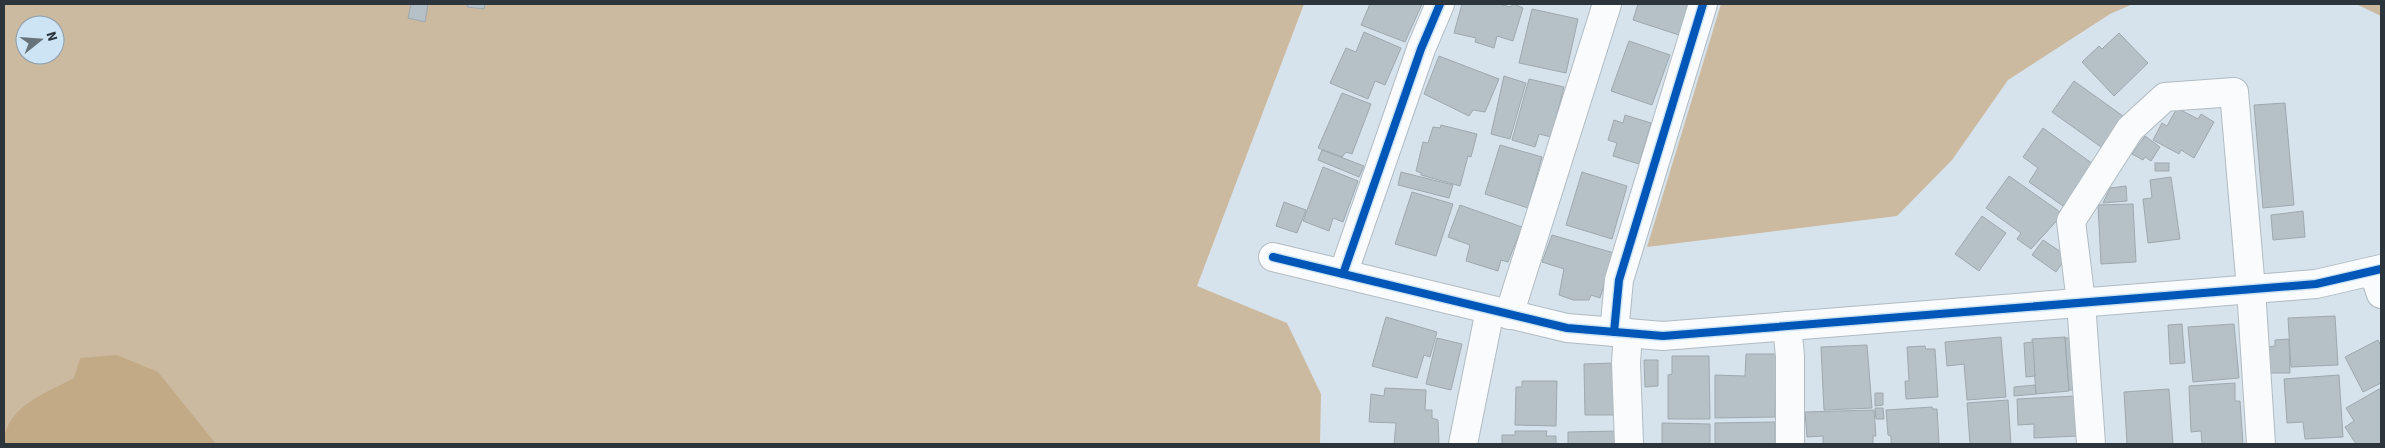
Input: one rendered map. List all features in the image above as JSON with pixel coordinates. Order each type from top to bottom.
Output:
[{"type":"street","points":[[1343,274],[1421,49],[1440,4]]},
{"type":"street","points":[[1463,444],[1500,312],[1607,4]]},
{"type":"street","points":[[1629,444],[1626,363],[1621,333],[1619,280],[1703,4]]},
{"type":"street","points":[[2091,444],[2081,302],[2071,220],[2130,129],[2165,97],[2234,92],[2252,289],[2261,444]]},
{"type":"street","points":[[1273,257],[1567,328],[1662,336],[2378,278]]},
{"type":"street","points":[[1787,326],[1790,356],[1790,444]]},
{"type":"shaded area","points":[[4,4],[1304,4],[1197,286],[1287,323],[1321,394],[1320,444],[4,444]]},
{"type":"shaded area","points":[[1721,4],[2133,4],[2110,14],[2008,80],[1952,160],[1897,216],[1647,247]]},
{"type":"shaded area","points":[[2356,4],[2381,4],[2381,16]]},
{"type":"shaded area","points":[[117,355],[158,372],[216,444],[4,444],[6,431],[11,420],[28,403],[74,378],[80,358]]},
{"type":"building","points":[[411,4],[428,4],[425,22],[408,18]]},
{"type":"building","points":[[468,4],[485,4],[484,9],[467,7]]},
{"type":"building","points":[[1370,4],[1422,4],[1405,42],[1361,25]]},
{"type":"building","points":[[1462,4],[1499,4],[1510,7],[1514,4],[1523,8],[1513,41],[1497,36],[1494,48],[1475,42],[1476,38],[1454,33]]},
{"type":"building","points":[[1638,4],[1688,4],[1679,35],[1633,20]]},
{"type":"building","points":[[1532,9],[1578,19],[1566,73],[1519,63]]},
{"type":"building","points":[[1364,32],[1401,48],[1385,85],[1375,81],[1368,99],[1330,83],[1346,48],[1356,52]]},
{"type":"building","points":[[2119,33],[2148,63],[2114,96],[2082,62],[2099,46],[2102,49]]},
{"type":"building","points":[[1629,41],[1670,55],[1652,105],[1611,91]]},
{"type":"building","points":[[1439,56],[1499,79],[1485,112],[1473,110],[1469,116],[1424,94]]},
{"type":"building","points":[[1504,76],[1526,83],[1510,139],[1491,134]]},
{"type":"building","points":[[1529,79],[1564,87],[1551,137],[1539,134],[1535,147],[1512,140]]},
{"type":"building","points":[[2074,81],[2123,116],[2101,147],[2052,112]]},
{"type":"building","points":[[1342,93],[1371,104],[1352,154],[1346,152],[1342,157],[1318,148]]},
{"type":"building","points":[[2285,103],[2294,205],[2263,208],[2254,105]]},
{"type":"building","points":[[2177,108],[2198,119],[2201,114],[2214,122],[2194,158],[2181,150],[2179,154],[2153,140],[2162,123],[2167,126]]},
{"type":"building","points":[[1625,115],[1651,123],[1639,164],[1613,156],[1617,143],[1608,140],[1614,120],[1623,123]]},
{"type":"building","points":[[1441,125],[1477,134],[1471,157],[1468,156],[1460,186],[1421,175],[1421,173],[1416,171],[1423,142],[1428,143],[1433,127],[1440,128]]},
{"type":"building","points":[[2043,128],[2093,164],[2063,206],[2029,182],[2038,168],[2023,157]]},
{"type":"building","points":[[2145,136],[2160,147],[2151,161],[2145,157],[2143,160],[2132,154]]},
{"type":"building","points":[[1500,145],[1542,157],[1528,208],[1485,194]]},
{"type":"building","points":[[1322,150],[1364,166],[1359,177],[1318,160]]},
{"type":"building","points":[[2155,163],[2169,163],[2169,171],[2155,171]]},
{"type":"building","points":[[1323,167],[1358,181],[1343,222],[1333,218],[1329,231],[1303,221]]},
{"type":"building","points":[[1401,172],[1453,185],[1449,198],[1398,185]]},
{"type":"building","points":[[1582,172],[1627,186],[1612,239],[1566,225]]},
{"type":"building","points":[[2009,176],[2063,214],[2031,249],[2017,239],[2021,233],[1986,208]]},
{"type":"building","points":[[2171,177],[2180,239],[2148,243],[2143,199],[2152,198],[2150,180]]},
{"type":"building","points":[[2126,186],[2127,201],[2103,203],[2110,188]]},
{"type":"building","points":[[1412,192],[1453,204],[1436,256],[1395,244]]},
{"type":"building","points":[[1284,202],[1306,210],[1297,233],[1276,226]]},
{"type":"building","points":[[2133,204],[2136,262],[2101,264],[2098,205]]},
{"type":"building","points":[[1460,205],[1522,227],[1508,262],[1501,260],[1498,271],[1466,261],[1470,245],[1448,237]]},
{"type":"building","points":[[2303,211],[2305,237],[2273,240],[2271,215]]},
{"type":"building","points":[[1982,216],[2006,233],[1979,271],[1955,254]]},
{"type":"building","points":[[1552,235],[1614,253],[1600,298],[1591,295],[1589,300],[1573,300],[1559,295],[1564,269],[1542,262]]},
{"type":"building","points":[[2043,240],[2067,256],[2056,272],[2032,255]]},
{"type":"building","points":[[2335,316],[2338,365],[2291,367],[2288,318]]},
{"type":"building","points":[[1386,317],[1437,332],[1430,357],[1424,355],[1417,378],[1372,366]]},
{"type":"building","points":[[2182,324],[2185,363],[2170,364],[2168,325]]},
{"type":"building","points":[[2234,324],[2239,378],[2193,382],[2188,327]]},
{"type":"building","points":[[2001,337],[2006,397],[1967,400],[1964,364],[1947,366],[1945,342]]},
{"type":"building","points":[[2065,337],[2069,391],[2036,394],[2032,339]]},
{"type":"building","points":[[1437,338],[1462,344],[1451,390],[1426,384]]},
{"type":"building","points":[[2065,338],[2073,338],[2076,390],[2069,390]]},
{"type":"building","points":[[2289,339],[2290,373],[2269,373],[2268,347],[2275,346],[2275,340]]},
{"type":"building","points":[[2378,340],[2381,346],[2381,383],[2363,392],[2345,357]]},
{"type":"building","points":[[2033,342],[2035,376],[2026,377],[2024,343]]},
{"type":"building","points":[[1867,345],[1872,408],[1824,410],[1821,347]]},
{"type":"building","points":[[1925,346],[1926,349],[1935,349],[1938,397],[1906,399],[1905,381],[1909,381],[1907,347]]},
{"type":"building","points":[[1746,354],[1776,354],[1775,417],[1715,418],[1715,375],[1745,376]]},
{"type":"building","points":[[1672,356],[1709,356],[1710,419],[1668,419],[1668,375],[1672,374]]},
{"type":"building","points":[[1644,360],[1658,360],[1658,386],[1645,387]]},
{"type":"building","points":[[1616,363],[1617,415],[1585,415],[1584,364]]},
{"type":"building","points":[[2339,375],[2343,437],[2305,439],[2303,422],[2287,423],[2284,379]]},
{"type":"building","points":[[1522,381],[1557,381],[1556,426],[1515,425],[1516,387],[1522,387]]},
{"type":"building","points":[[2235,383],[2235,401],[2240,401],[2243,444],[2202,444],[2201,431],[2191,432],[2189,386]]},
{"type":"building","points":[[2035,385],[2036,394],[2014,396],[2014,387]]},
{"type":"building","points":[[1385,388],[1426,390],[1425,410],[1432,410],[1432,418],[1438,420],[1439,444],[1394,444],[1396,423],[1369,422],[1371,394],[1384,396]]},
{"type":"building","points":[[2381,388],[2381,444],[2356,444],[2345,427],[2354,421],[2346,408]]},
{"type":"building","points":[[2169,389],[2173,444],[2127,444],[2124,392]]},
{"type":"building","points":[[1875,393],[1883,393],[1883,405],[1875,406]]},
{"type":"building","points":[[2076,396],[2078,436],[2034,438],[2034,424],[2018,425],[2017,399]]},
{"type":"building","points":[[2008,400],[2011,444],[1970,444],[1967,403]]},
{"type":"building","points":[[1932,407],[1937,409],[1939,443],[1891,444],[1891,436],[1888,435],[1886,410]]},
{"type":"building","points":[[1875,408],[1883,408],[1884,419],[1876,419]]},
{"type":"building","points":[[1874,410],[1876,436],[1873,436],[1873,444],[1823,444],[1823,436],[1807,437],[1805,412]]},
{"type":"building","points":[[1775,422],[1775,444],[1715,444],[1715,423]]},
{"type":"building","points":[[1662,423],[1710,424],[1710,444],[1662,444]]},
{"type":"building","points":[[1515,431],[1547,431],[1546,436],[1556,436],[1556,444],[1502,444],[1502,435],[1515,435]]},
{"type":"building","points":[[1619,431],[1619,444],[1568,444],[1568,432]]},
{"type":"cycle path","points":[[1343,274],[1421,49],[1440,4]]},
{"type":"cycle path","points":[[1614,332],[1619,280],[1703,4]]},
{"type":"cycle path","points":[[1273,257],[1567,328],[1663,336],[2316,284],[2381,269]]}]
